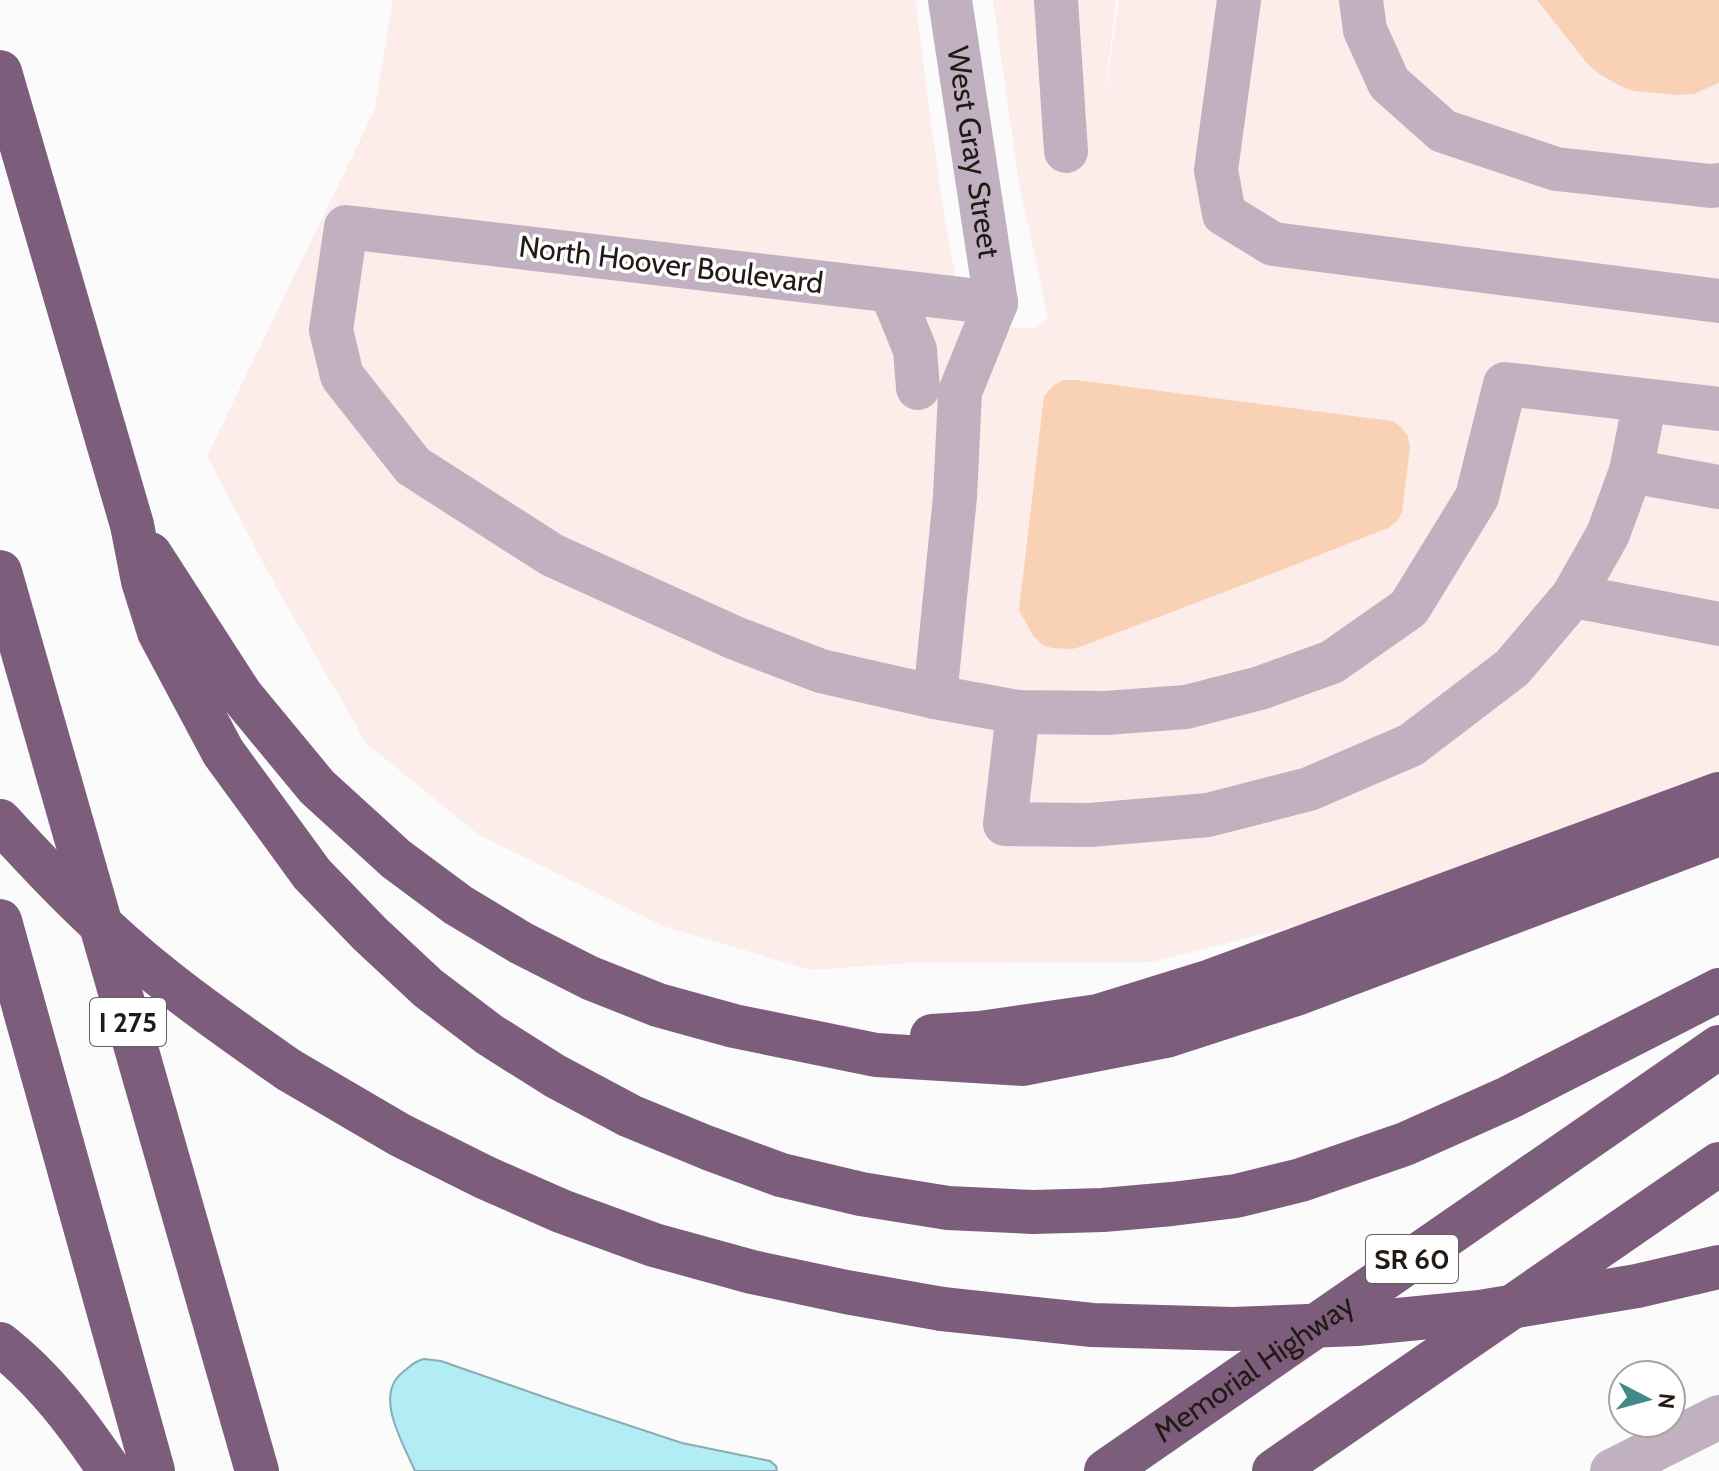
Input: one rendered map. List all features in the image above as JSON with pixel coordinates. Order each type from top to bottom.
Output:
[{"type":"highway","points":[[0,72],[132,525],[143,581],[159,632],[223,752],[312,874],[370,934],[428,988],[490,1035],[555,1076],[630,1116],[781,1175],[861,1194],[948,1208],[1033,1212],[1103,1210],[1236,1196],[1301,1180],[1405,1144],[1508,1098],[1719,990]]},
{"type":"highway","points":[[132,525],[241,695],[317,787],[396,859],[458,905],[521,943],[590,978],[658,1005],[734,1026],[876,1055],[1023,1064],[1166,1036],[1299,993],[1719,834]]},
{"type":"highway","name":"I 275","points":[[0,572],[257,1471]]},
{"type":"highway","points":[[734,1026],[908,1037],[980,1033],[1098,1016],[1211,981],[1719,794]]},
{"type":"highway","points":[[0,821],[49,875],[151,969],[289,1070],[400,1135],[561,1211],[654,1245],[752,1272],[942,1309],[1092,1325],[1233,1329],[1357,1324],[1480,1312],[1637,1286],[1719,1267]]},
{"type":"highway","points":[[0,921],[153,1471]]},
{"type":"highway","name":"Memorial Highway","points":[[1106,1471],[1719,1047]]},
{"type":"highway","points":[[1274,1471],[1719,1164]]},
{"type":"highway","points":[[0,1344],[39,1378],[110,1471]]},
{"type":"street","name":"West Gray Street","points":[[950,0],[996,303]]},
{"type":"street","points":[[1056,0],[1066,151]]},
{"type":"street","points":[[1239,0],[1216,170],[1224,214],[1273,244],[1719,301]]},
{"type":"street","points":[[1361,0],[1365,30],[1389,83],[1443,131],[1556,169],[1719,185]]},
{"type":"street","name":"North Hoover Boulevard","points":[[935,697],[821,671],[735,638],[552,555],[413,466],[342,376],[331,330],[346,227],[996,303]]},
{"type":"street","points":[[891,291],[915,350],[918,388]]},
{"type":"street","points":[[996,303],[960,392],[955,497],[935,697],[1018,712],[1106,713],[1186,707],[1260,688],[1332,662],[1409,608],[1477,497],[1505,384],[1719,409]]},
{"type":"street","points":[[1018,712],[1005,824],[1090,825],[1208,815],[1309,789],[1411,745],[1512,668],[1573,596],[1608,534],[1631,471],[1645,401]]},
{"type":"street","points":[[1631,471],[1719,487]]},
{"type":"street","points":[[1573,596],[1719,624]]},
{"type":"street","points":[[1612,1471],[1719,1417]]},
{"type":"shaded area","points":[[393,0],[915,0],[940,190],[964,327],[1036,328],[1048,318],[1019,183],[993,0],[1116,0],[1103,108],[1119,0],[1719,0],[1719,775],[1324,919],[1153,962],[910,963],[811,970],[663,926],[479,835],[366,743],[275,585],[207,456],[375,109]]},
{"type":"water","points":[[424,1359],[441,1361],[682,1443],[770,1461],[777,1471],[415,1471],[393,1420],[391,1393],[394,1382],[403,1372]]},
{"type":"building","points":[[1537,0],[1719,0],[1719,83],[1694,94],[1677,95],[1634,91],[1620,86],[1586,62]]},
{"type":"building","points":[[1063,380],[1392,421],[1408,436],[1410,448],[1402,513],[1388,528],[1080,647],[1052,648],[1043,645],[1033,636],[1019,610],[1044,396]]}]
